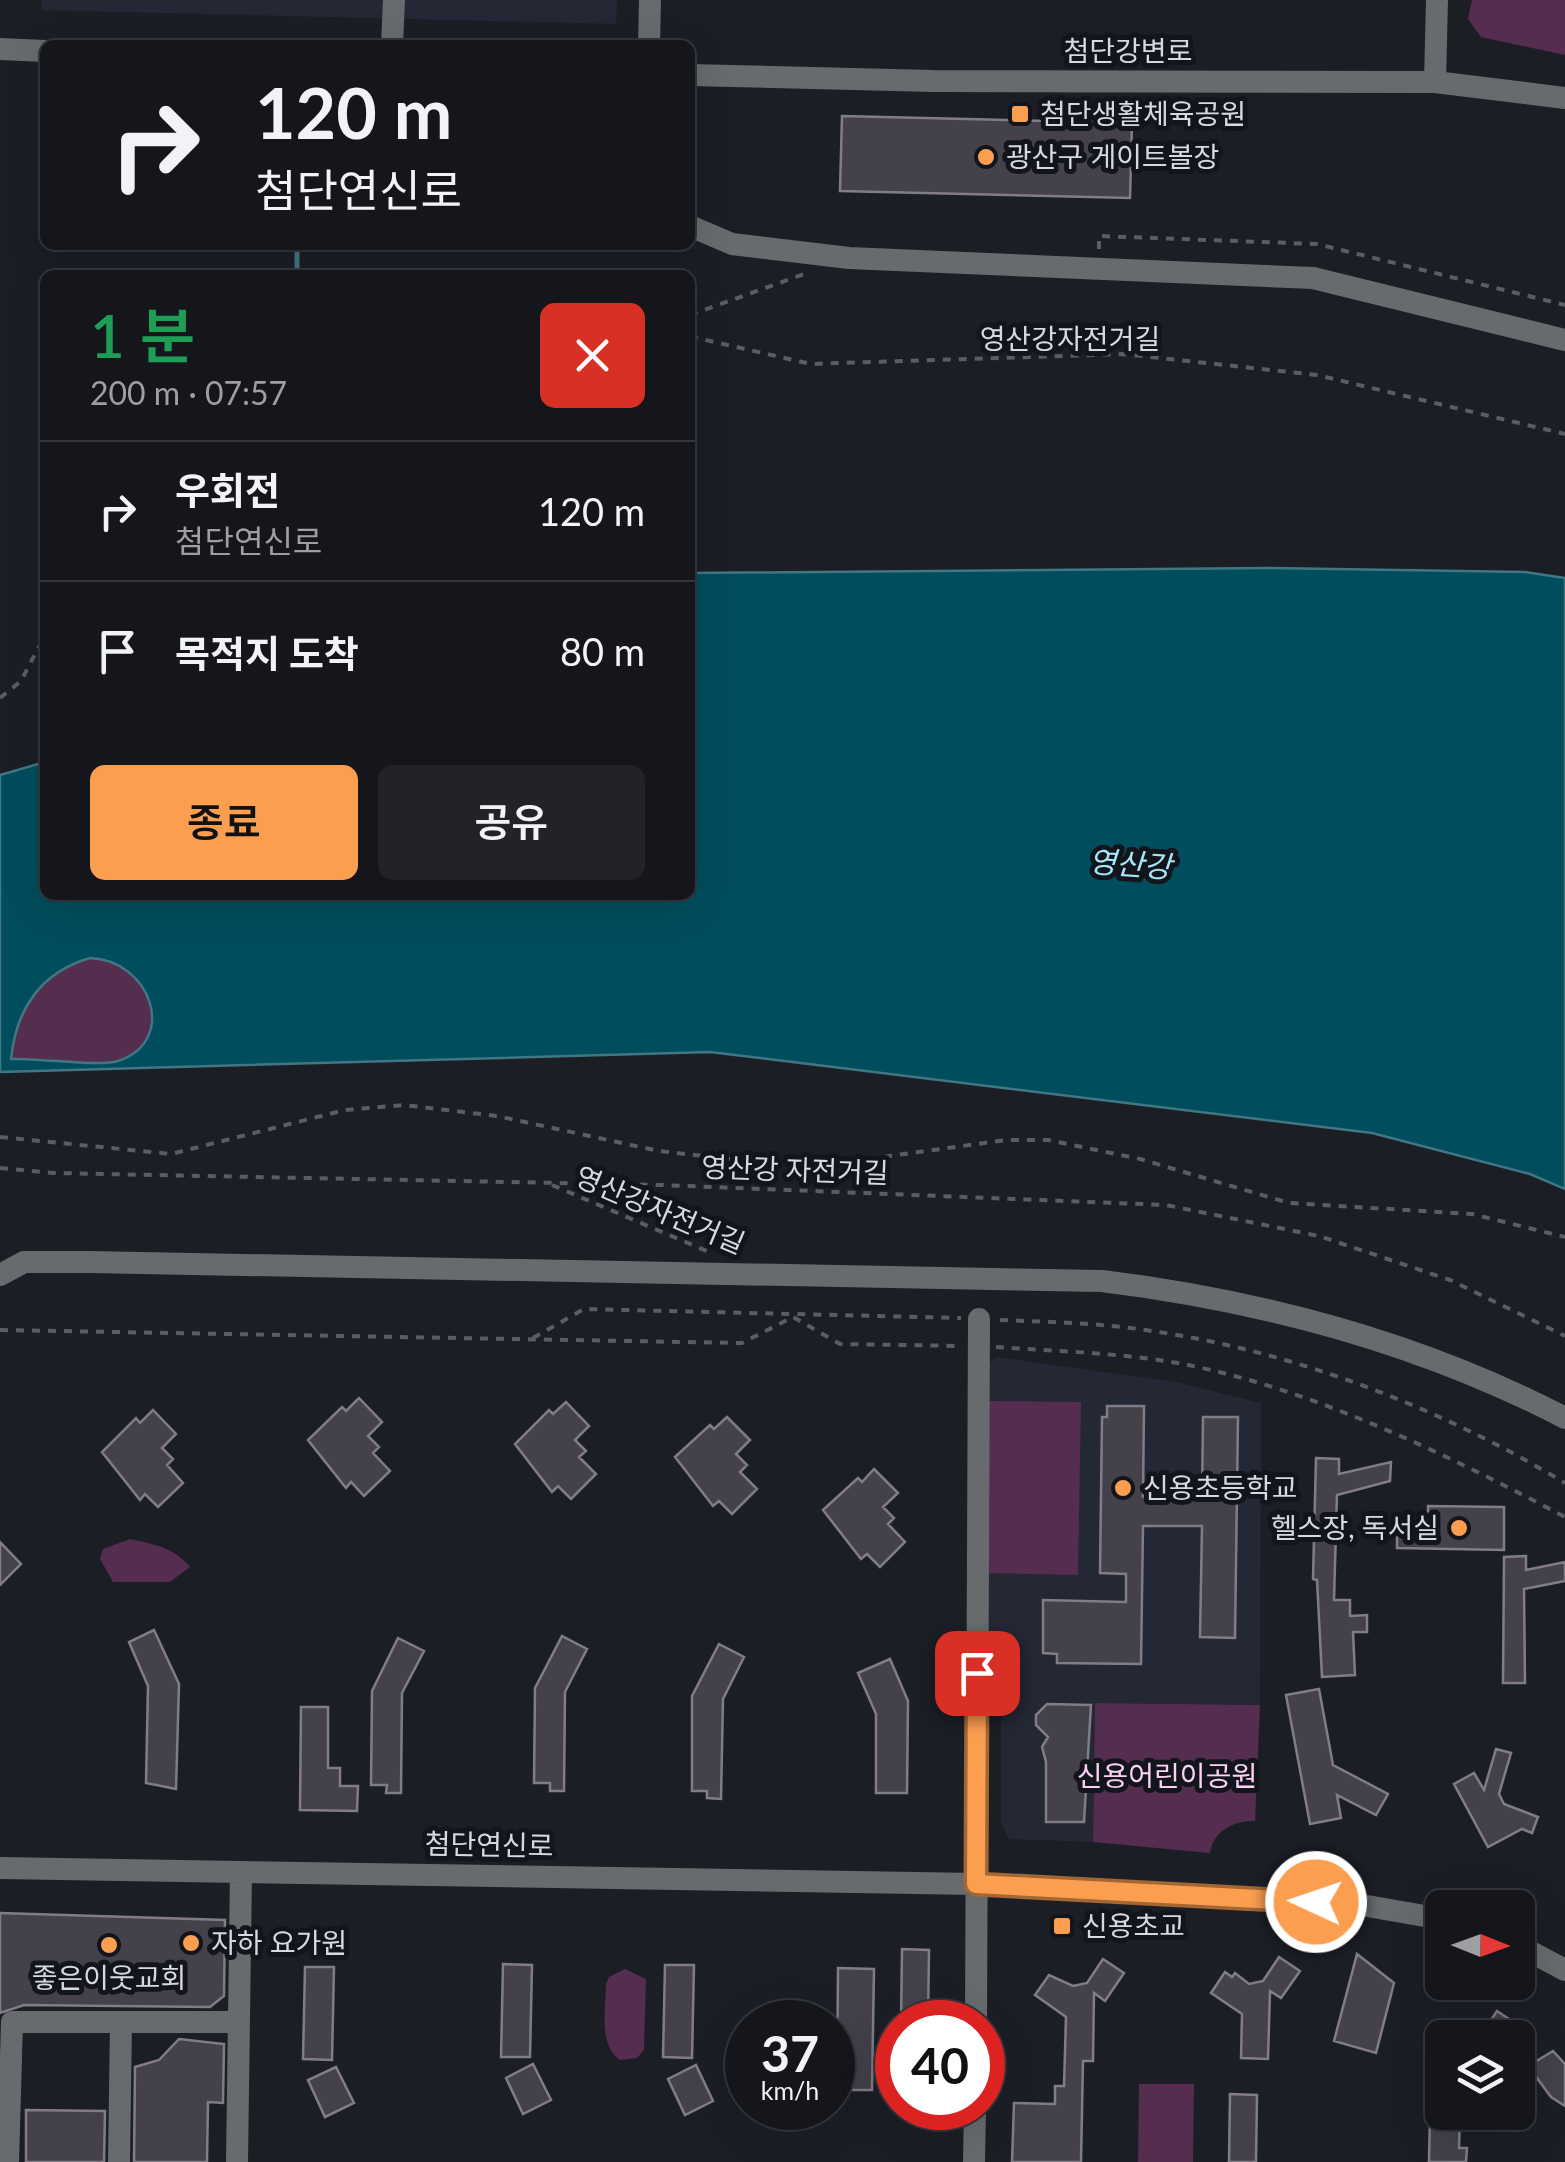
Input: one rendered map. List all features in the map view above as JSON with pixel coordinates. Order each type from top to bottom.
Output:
[{"type":"street","points":[[392,40],[394,0]]},
{"type":"street","points":[[649,40],[650,0]]},
{"type":"street","points":[[1435,82],[1438,0]]},
{"type":"street","points":[[0,49],[40,51]]},
{"type":"street","name":"첨단강변로","points":[[695,74],[934,81],[1435,82],[1565,98]]},
{"type":"street","points":[[695,228],[732,244],[849,258],[1313,278],[1565,340]]},
{"type":"street","points":[[0,1275],[24,1262],[73,1262],[1102,1281],[1245,1303],[1337,1326],[1438,1359],[1565,1418]]},
{"type":"street","points":[[976,2000],[979,1318]]},
{"type":"street","name":"첨단연신로","points":[[0,1868],[976,1884],[1350,1904],[1425,1916]]},
{"type":"street","points":[[237,2162],[241,1872]]},
{"type":"street","points":[[1535,1954],[1565,1970]]},
{"type":"street","points":[[8,2162],[12,2022],[238,2022]]},
{"type":"street","points":[[119,2162],[121,2022]]},
{"type":"street","points":[[974,2162],[975,2130]]},
{"type":"path","points":[[695,313],[814,270]]},
{"type":"path","name":"영산강자전거길","points":[[695,339],[811,364],[1123,354],[1318,375],[1565,434]]},
{"type":"path","points":[[0,698],[20,681],[40,644]]},
{"type":"path","points":[[0,1138],[171,1154],[346,1110],[404,1105],[497,1116],[659,1151],[775,1164],[868,1159],[1006,1140],[1048,1140],[1140,1160],[1289,1203],[1472,1214],[1565,1237]]},
{"type":"path","name":"영산강 자전거길","points":[[0,1168],[53,1173],[548,1183],[1166,1205],[1319,1236],[1450,1280],[1565,1336]]},
{"type":"path","name":"영산강자전거길","points":[[548,1183],[722,1258]]},
{"type":"path","points":[[531,1339],[584,1309],[793,1317],[979,1318],[1154,1331],[1331,1372],[1516,1454],[1565,1483]]},
{"type":"path","points":[[0,1330],[742,1343],[793,1317]]},
{"type":"path","points":[[793,1317],[840,1344],[980,1346],[1176,1363],[1248,1379],[1449,1456],[1565,1516]]},
{"type":"shaded area","points":[[42,0],[617,0],[616,24],[42,10]]},
{"type":"shaded area","name":"신용초등학교","points":[[997,1357],[1176,1382],[1261,1403],[1260,1705],[1095,1703],[1093,1842],[1009,1839],[1001,1823],[1001,1667],[983,1666],[988,1364]]},
{"type":"green space","points":[[1472,0],[1565,0],[1565,55],[1481,37],[1468,19]]},
{"type":"green space","points":[[90,958],[111,962],[129,972],[142,986],[152,1020],[148,1037],[137,1051],[110,1063],[10,1059],[19,1024],[34,995],[58,973]]},
{"type":"green space","points":[[987,1401],[1081,1402],[1078,1575],[984,1573]]},
{"type":"green space","points":[[130,1539],[170,1551],[190,1567],[170,1582],[113,1582],[100,1559],[103,1549]]},
{"type":"green space","name":"신용어린이공원","points":[[1095,1703],[1260,1705],[1255,1821],[1226,1828],[1215,1839],[1210,1853],[1093,1842]]},
{"type":"green space","points":[[625,1969],[646,1979],[644,2050],[637,2058],[620,2060],[606,2036],[606,1984],[609,1977]]},
{"type":"green space","points":[[1139,2084],[1194,2084],[1193,2162],[1138,2162]]},
{"type":"water","name":"영산강","points":[[1269,568],[1525,572],[1565,578],[1565,1189],[1530,1174],[1372,1133],[710,1052],[0,1072],[0,775],[40,763],[40,900],[695,900],[695,573]],"holes":[[[90,958],[111,962],[129,972],[142,986],[152,1020],[148,1037],[137,1051],[109,1063],[11,1059],[25,1009],[58,973]]]},
{"type":"building","name":"광산구 게이트볼장","points":[[842,116],[1132,123],[1130,198],[840,191]]},
{"type":"building","points":[[359,1398],[382,1422],[368,1436],[379,1447],[373,1453],[390,1471],[364,1496],[351,1482],[346,1488],[308,1440],[342,1407],[346,1411]]},
{"type":"building","points":[[566,1402],[589,1426],[575,1440],[586,1451],[579,1457],[596,1474],[571,1499],[558,1486],[552,1492],[515,1444],[549,1410],[553,1414]]},
{"type":"building","points":[[1107,1406],[1144,1406],[1143,1497],[1202,1498],[1203,1417],[1238,1417],[1235,1638],[1200,1637],[1202,1526],[1143,1526],[1141,1664],[1057,1663],[1057,1654],[1043,1653],[1043,1600],[1126,1602],[1126,1574],[1100,1573],[1102,1417],[1107,1417]]},
{"type":"building","points":[[153,1410],[176,1434],[162,1448],[173,1459],[167,1465],[183,1483],[158,1507],[145,1494],[140,1500],[102,1452],[136,1418],[140,1423]]},
{"type":"building","points":[[727,1417],[750,1440],[736,1454],[747,1465],[740,1472],[757,1489],[732,1514],[719,1501],[713,1506],[675,1457],[710,1425],[714,1429]]},
{"type":"building","points":[[1316,1458],[1339,1459],[1339,1474],[1391,1462],[1390,1481],[1337,1495],[1334,1600],[1350,1600],[1350,1616],[1367,1615],[1367,1632],[1353,1632],[1355,1675],[1322,1677],[1317,1580],[1313,1579]]},
{"type":"building","points":[[874,1469],[898,1493],[883,1507],[894,1518],[888,1524],[905,1542],[880,1567],[867,1554],[861,1559],[823,1510],[858,1478],[862,1482]]},
{"type":"building","name":"헬스장, 독서실","points":[[1428,1506],[1504,1507],[1504,1550],[1397,1548],[1397,1533],[1415,1534],[1415,1524],[1428,1524]]},
{"type":"building","points":[[0,1542],[21,1564],[0,1585]]},
{"type":"building","points":[[1526,1556],[1526,1570],[1565,1562],[1565,1581],[1524,1589],[1525,1683],[1503,1683],[1504,1557]]},
{"type":"building","points":[[154,1630],[179,1684],[176,1789],[146,1783],[148,1686],[129,1642]]},
{"type":"building","points":[[562,1636],[587,1649],[565,1692],[564,1791],[550,1791],[550,1783],[534,1783],[535,1688]]},
{"type":"building","points":[[398,1638],[424,1651],[402,1693],[401,1793],[386,1793],[387,1785],[371,1785],[372,1691]]},
{"type":"building","points":[[719,1644],[744,1657],[723,1699],[721,1799],[707,1798],[707,1791],[692,1791],[692,1696]]},
{"type":"building","points":[[890,1659],[908,1701],[907,1793],[876,1793],[876,1714],[858,1673]]},
{"type":"building","points":[[1319,1689],[1333,1765],[1388,1794],[1376,1815],[1337,1795],[1341,1818],[1310,1824],[1286,1695]]},
{"type":"building","points":[[1047,1704],[1091,1705],[1084,1822],[1046,1822],[1046,1762],[1042,1747],[1048,1737],[1036,1725],[1036,1715]]},
{"type":"building","points":[[301,1707],[328,1707],[328,1768],[340,1768],[340,1786],[358,1786],[357,1811],[300,1810]]},
{"type":"building","points":[[1496,1749],[1511,1753],[1499,1794],[1504,1804],[1538,1817],[1532,1833],[1522,1829],[1488,1847],[1454,1784],[1474,1773],[1484,1790]]},
{"type":"building","points":[[0,1913],[225,1920],[224,1996],[210,2007],[24,2005],[0,2013]]},
{"type":"building","points":[[902,1949],[929,1950],[928,2000],[901,2000]]},
{"type":"building","points":[[1357,1954],[1394,1983],[1376,2053],[1334,2041]]},
{"type":"building","points":[[1279,1957],[1300,1971],[1281,1998],[1270,1991],[1268,2059],[1241,2058],[1242,2014],[1211,1993],[1225,1972],[1232,1977],[1235,1973],[1249,1984],[1263,1981]]},
{"type":"building","points":[[1103,1959],[1124,1973],[1105,2001],[1094,1993],[1093,2061],[1083,2061],[1081,2162],[1012,2162],[1014,2103],[1055,2104],[1055,2086],[1064,2086],[1066,2017],[1035,1995],[1049,1975],[1073,1986],[1087,1983]]},
{"type":"building","points":[[503,1964],[532,1965],[530,2057],[501,2057]]},
{"type":"building","points":[[665,1965],[694,1965],[692,2058],[663,2057]]},
{"type":"building","points":[[305,1967],[334,1967],[332,2060],[303,2059]]},
{"type":"building","points":[[838,1968],[874,1969],[872,2090],[855,2090],[855,2000],[838,2000]]},
{"type":"building","points":[[1497,2011],[1510,2020],[1491,2020]]},
{"type":"building","points":[[179,2039],[224,2044],[223,2103],[208,2102],[207,2162],[134,2162],[135,2067],[159,2060]]},
{"type":"building","points":[[1553,2051],[1565,2064],[1565,2106],[1551,2097],[1535,2075],[1535,2062]]},
{"type":"building","points":[[533,2064],[551,2100],[523,2114],[506,2078]]},
{"type":"building","points":[[696,2065],[713,2101],[685,2115],[668,2079]]},
{"type":"building","points":[[336,2067],[354,2103],[325,2117],[308,2080]]},
{"type":"building","points":[[1230,2094],[1257,2095],[1256,2162],[1229,2162]]},
{"type":"building","points":[[26,2110],[105,2111],[104,2162],[26,2162]]},
{"type":"building","points":[[1430,2130],[1460,2130],[1459,2148],[1467,2148],[1466,2162],[1429,2162]]},
{"type":"waterway","points":[[297,250],[297,270]]},
{"type":"place","name":"첨단생활체육공원","points":[[1020,114]]},
{"type":"place","name":"광산구 게이트볼장","points":[[986,157]]},
{"type":"place","name":"신용초등학교","points":[[1123,1488]]},
{"type":"place","name":"헬스장, 독서실","points":[[1459,1528]]},
{"type":"place","name":"신용초교","points":[[1062,1926]]},
{"type":"place","name":"자하 요가원","points":[[191,1943]]},
{"type":"place","name":"좋은이웃교회","points":[[109,1945]]},
{"type":"route","points":[[977,1673],[976,1884],[1316,1902]]}]
